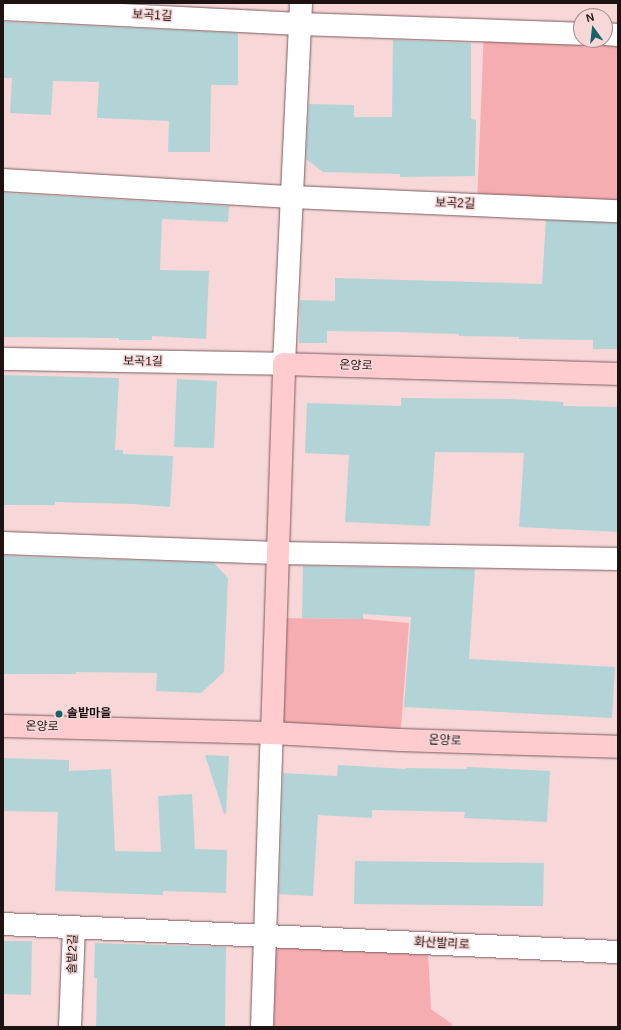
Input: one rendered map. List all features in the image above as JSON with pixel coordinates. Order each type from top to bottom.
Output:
[{"type":"main road","name":"온양로","points":[[284,364],[618,374]]},
{"type":"main road","points":[[272,733],[284,364]]},
{"type":"main road","name":"온양로","points":[[3,726],[272,733],[400,740],[618,747]]},
{"type":"street","name":"보곡1길","points":[[3,9],[301,13]]},
{"type":"street","points":[[284,364],[301,13],[573,33]]},
{"type":"street","points":[[3,180],[292,197]]},
{"type":"street","name":"보곡2길","points":[[292,197],[618,211]]},
{"type":"street","name":"보곡1길","points":[[3,359],[284,364]]},
{"type":"street","points":[[3,543],[278,553],[618,559]]},
{"type":"street","points":[[262,1027],[272,733]]},
{"type":"street","name":"솔밭2길","points":[[3,924],[74,928],[70,1027]]},
{"type":"street","name":"화산발리로","points":[[74,928],[618,952]]},
{"type":"shaded area","points":[[484,30],[573,39],[573,48],[613,48],[613,37],[618,35],[618,211],[477,205]]},
{"type":"shaded area","points":[[276,618],[363,619],[409,623],[400,740],[272,733]]},
{"type":"shaded area","points":[[272,943],[428,951],[431,1009],[452,1024],[451,1027],[269,1027]]},
{"type":"building","points":[[3,22],[238,33],[238,85],[211,85],[210,152],[168,152],[169,121],[97,118],[99,82],[53,81],[51,115],[10,113],[12,78],[3,78]]},
{"type":"building","points":[[393,40],[471,43],[471,119],[476,120],[475,176],[400,177],[400,174],[323,172],[306,159],[309,104],[354,105],[354,117],[392,117]]},
{"type":"building","points":[[3,193],[229,206],[228,222],[162,219],[160,270],[209,271],[206,339],[152,336],[152,340],[119,340],[119,338],[3,337]]},
{"type":"building","points":[[546,220],[618,223],[618,349],[593,349],[593,340],[519,339],[519,337],[459,336],[459,334],[395,332],[327,331],[327,343],[299,343],[300,300],[335,301],[335,278],[542,284]]},
{"type":"building","points":[[3,375],[119,378],[115,450],[123,450],[123,454],[173,456],[170,507],[133,504],[55,502],[55,505],[3,505]]},
{"type":"building","points":[[177,379],[217,381],[214,448],[174,447]]},
{"type":"building","points":[[401,398],[511,399],[563,402],[563,406],[618,407],[618,532],[519,527],[524,453],[435,452],[430,526],[345,522],[349,455],[305,453],[307,403],[401,406]]},
{"type":"building","points":[[3,556],[214,563],[228,578],[224,672],[201,693],[156,691],[157,673],[76,672],[76,674],[3,674]]},
{"type":"building","points":[[303,566],[475,569],[469,659],[615,667],[612,718],[404,707],[411,617],[363,614],[363,619],[302,618]]},
{"type":"building","points":[[205,755],[229,756],[226,813],[224,814]]},
{"type":"building","points":[[3,758],[69,760],[69,771],[111,769],[115,851],[161,852],[158,796],[192,794],[195,849],[227,850],[226,893],[163,891],[163,895],[55,891],[58,812],[3,811]]},
{"type":"building","points":[[338,765],[406,769],[467,769],[467,767],[550,771],[547,822],[464,818],[465,812],[372,810],[372,818],[318,815],[313,896],[279,894],[283,773],[337,776]]},
{"type":"building","points":[[355,861],[544,863],[543,906],[354,904]]},
{"type":"building","points":[[3,941],[32,941],[31,995],[3,994]]},
{"type":"building","points":[[95,943],[226,947],[225,1027],[96,1027],[97,978],[94,978]]},
{"type":"place","name":"솔밭마을","points":[[59,714]]}]
